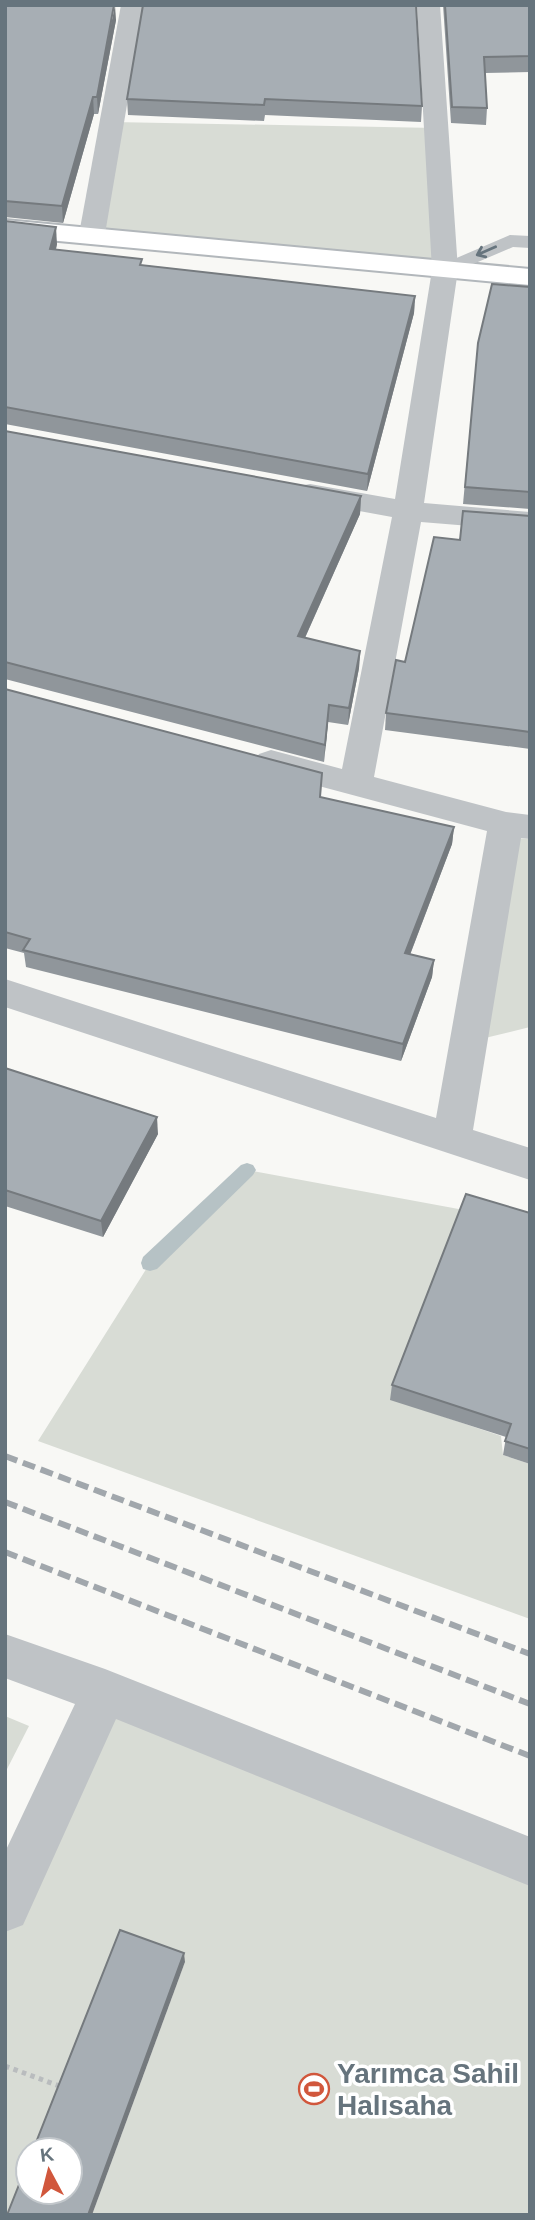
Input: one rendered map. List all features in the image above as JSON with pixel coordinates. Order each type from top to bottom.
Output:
[{"type":"main road","points":[[5,228],[92,234],[530,277]]},
{"type":"street","points":[[92,234],[133,5]]},
{"type":"street","points":[[356,784],[408,512],[445,270],[428,5]]},
{"type":"street","points":[[287,489],[408,512],[530,522]]},
{"type":"street","points":[[248,756],[518,825],[452,1138]]},
{"type":"street","points":[[5,993],[530,1164]]},
{"type":"street","points":[[5,1656],[105,1692],[530,1862]]},
{"type":"street","points":[[5,1907],[105,1692]]},
{"type":"lane","points":[[445,270],[510,241],[530,242]]},
{"type":"path","points":[[5,2066],[62,2087]]},
{"type":"shaded area","points":[[113,122],[436,128],[445,270],[92,234]]},
{"type":"shaded area","points":[[517,838],[530,839],[530,1027],[485,1038]]},
{"type":"shaded area","points":[[247,1170],[464,1210],[391,1399],[501,1436],[503,1455],[530,1464],[530,1619],[38,1441],[150,1263]]},
{"type":"shaded area","points":[[105,1692],[530,1862],[530,2215],[92,2215],[185,1962],[49,2136],[14,2136],[14,2206],[16,2206],[13,2215],[5,2215],[5,1907]]},
{"type":"shaded area","points":[[5,1716],[29,1726],[5,1773]]},
{"type":"building","points":[[5,5],[114,5],[97,97],[93,97],[62,206],[5,201]]},
{"type":"building","points":[[143,5],[416,5],[422,106],[265,99],[264,105],[127,99]]},
{"type":"building","points":[[445,5],[530,5],[530,56],[484,57],[487,108],[452,107]]},
{"type":"building","points":[[5,221],[56,227],[50,249],[142,259],[140,265],[415,296],[368,474],[5,407]]},
{"type":"building","points":[[492,284],[530,287],[530,492],[465,487],[478,343]]},
{"type":"building","points":[[5,431],[361,496],[298,636],[360,651],[349,708],[329,705],[325,745],[5,662]]},
{"type":"building","points":[[463,511],[530,516],[530,732],[386,713],[396,660],[405,662],[434,537],[460,540]]},
{"type":"building","points":[[5,689],[322,773],[320,797],[454,827],[405,953],[434,960],[403,1044],[23,950],[30,939],[5,932]]},
{"type":"building","points":[[5,1068],[157,1117],[101,1221],[5,1190]]},
{"type":"building","points":[[466,1194],[530,1213],[530,1449],[505,1441],[511,1424],[392,1385]]},
{"type":"building","points":[[120,1930],[184,1953],[88,2215],[7,2215],[14,2197],[14,2206],[84,2206],[84,2136],[39,2136]]},
{"type":"waterway","points":[[150,1263],[247,1170]]},
{"type":"railway","points":[[5,1456],[530,1654]]},
{"type":"railway","points":[[5,1502],[530,1704]]},
{"type":"railway","points":[[5,1552],[530,1756]]},
{"type":"place","name":"Yarımca Sahil Halısaha","points":[[314,2089]]}]
